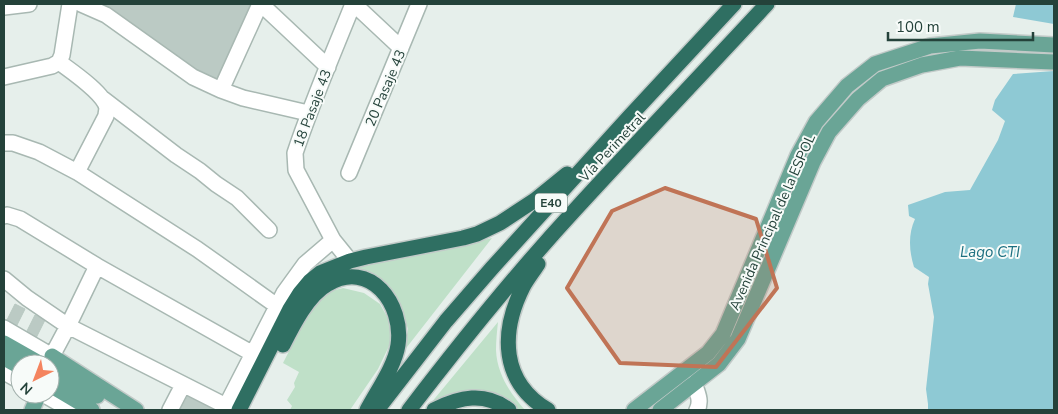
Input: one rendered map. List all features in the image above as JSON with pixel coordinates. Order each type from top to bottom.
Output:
[{"type":"highway","name":"Vía Perimetral","points":[[377,410],[446,321],[492,268],[734,4]]},
{"type":"highway","name":"Vía Perimetral","points":[[409,410],[512,281],[572,212],[768,4]]},
{"type":"highway","points":[[230,409],[300,293],[310,281],[320,274],[350,260],[463,238],[483,232],[535,200],[629,117]]},
{"type":"highway","points":[[548,410],[532,397],[516,378],[508,354],[509,330],[512,314],[524,286],[572,212]]},
{"type":"highway","points":[[248,410],[290,331],[314,295],[333,281],[354,277],[372,283],[385,293],[396,313],[399,327],[398,344],[392,364],[367,410]]},
{"type":"highway","points":[[434,410],[463,398],[491,400],[509,410]]},
{"type":"main road","name":"Avenida Principal de la ESPOL","points":[[634,410],[708,353],[723,334],[798,155],[816,122],[847,86],[875,64],[930,46],[980,41],[1054,45]]},
{"type":"main road","name":"Avenida Principal de la ESPOL","points":[[660,410],[719,364],[738,339],[813,162],[830,132],[858,99],[882,79],[922,65],[960,58],[1054,62]]},
{"type":"main road","points":[[778,202],[794,209]]},
{"type":"main road","points":[[4,343],[28,354]]},
{"type":"main road","points":[[60,369],[136,410]]},
{"type":"main road","points":[[60,371],[122,410]]},
{"type":"main road","points":[[683,372],[694,383]]},
{"type":"main road","points":[[60,391],[92,410]]},
{"type":"street","points":[[4,7],[29,4]]},
{"type":"street","points":[[4,77],[56,64],[62,55],[70,4]]},
{"type":"street","points":[[81,4],[105,10],[193,76],[220,90],[243,98],[308,113]]},
{"type":"street","points":[[220,90],[260,4],[328,67]]},
{"type":"street","points":[[353,4],[401,48]]},
{"type":"street","name":"18 Pasaje 43","points":[[350,260],[333,240],[296,170],[295,153],[308,113],[353,4]]},
{"type":"street","name":"20 Pasaje 43","points":[[349,173],[419,4]]},
{"type":"street","points":[[56,64],[97,92],[103,99],[176,155],[237,198],[269,230]]},
{"type":"street","points":[[77,172],[106,116],[107,108],[103,99]]},
{"type":"street","points":[[4,143],[13,143],[39,152],[77,172],[197,249],[277,306]]},
{"type":"street","points":[[4,216],[7,215],[20,219],[98,266],[253,354]]},
{"type":"street","points":[[4,279],[27,298],[68,326],[230,409],[253,354],[290,284],[305,264],[333,240]]},
{"type":"street","points":[[53,354],[98,266]]},
{"type":"street","points":[[4,328],[37,354]]},
{"type":"street","points":[[694,383],[700,400],[700,406],[697,410]]},
{"type":"street","points":[[170,410],[183,385]]},
{"type":"street","points":[[60,404],[71,410]]},
{"type":"highlighted area","points":[[665,188],[756,219],[777,288],[716,367],[620,363],[567,288],[612,211]]},
{"type":"green space","points":[[492,238],[400,356],[405,345],[408,329],[400,304],[381,282],[333,273],[351,266],[424,254]]},
{"type":"green space","points":[[343,288],[364,293],[380,304],[390,322],[392,340],[378,369],[350,410],[290,410],[292,406],[287,400],[295,387],[294,383],[299,372],[283,363],[314,302],[327,292]]},
{"type":"green space","points":[[498,322],[496,350],[499,367],[509,390],[525,410],[513,410],[460,394],[445,396],[426,409]]},
{"type":"water","points":[[1016,4],[1054,4],[1054,24],[1013,17]]},
{"type":"water","name":"Lago CTI","points":[[1054,71],[1054,410],[928,410],[926,389],[934,317],[928,284],[929,277],[914,267],[912,261],[910,237],[915,219],[909,216],[908,205],[945,192],[970,190],[998,140],[1005,121],[992,110],[995,100],[1013,74]]},
{"type":"building","points":[[90,4],[250,4],[218,83]]},
{"type":"building","points":[[15,304],[25,309],[16,327],[6,322]]},
{"type":"building","points":[[35,315],[45,320],[35,340],[25,335]]},
{"type":"building","points":[[189,394],[213,406],[210,410],[180,410]]}]
